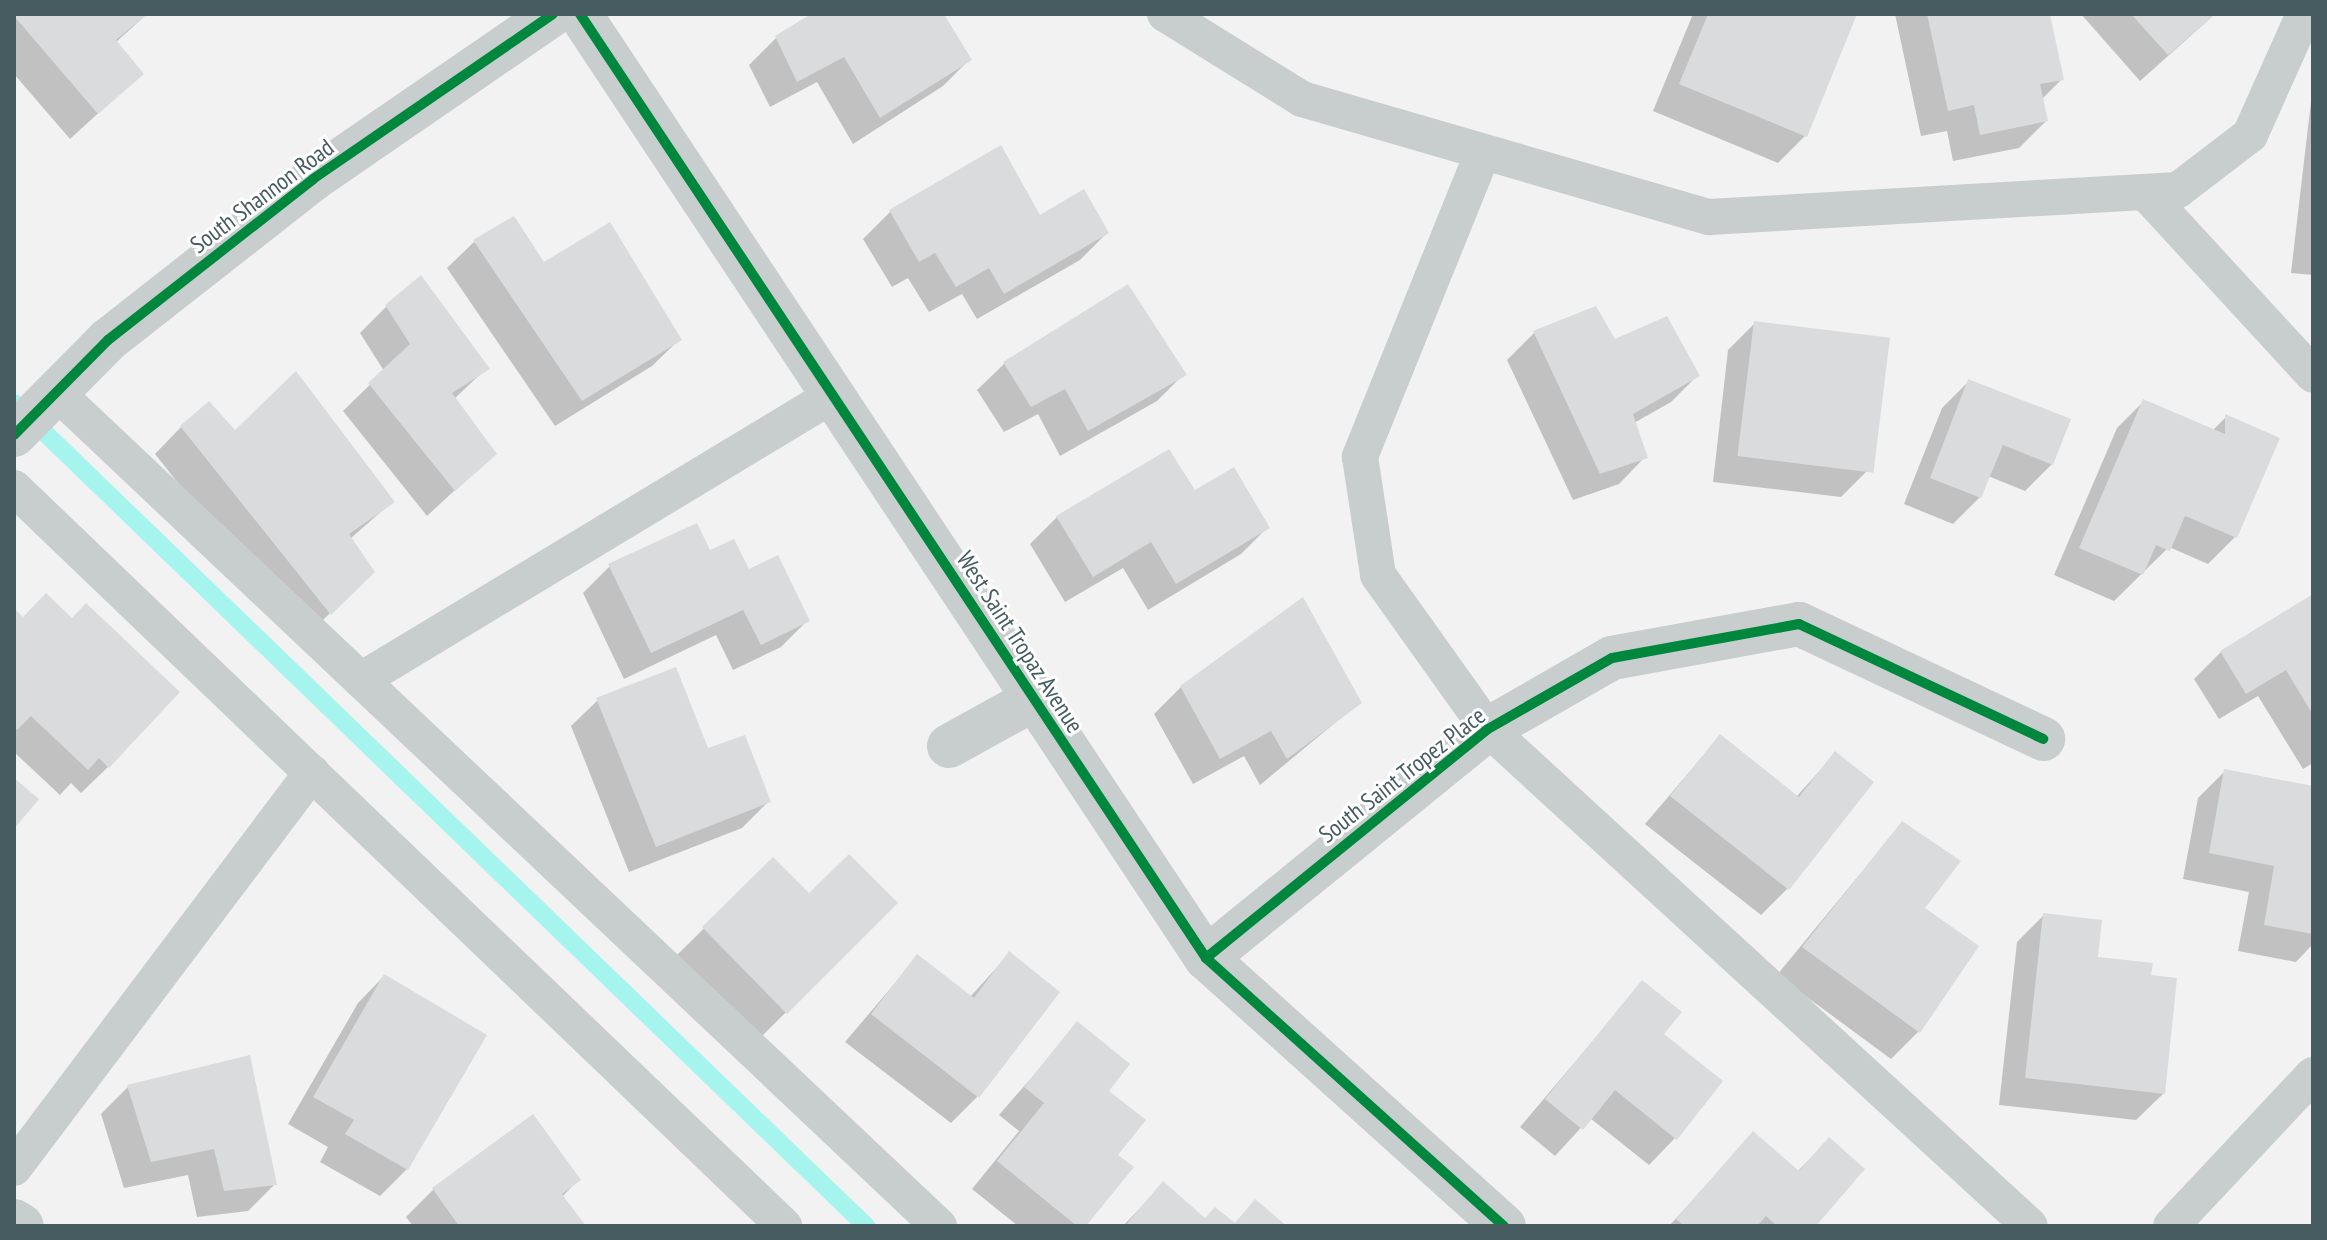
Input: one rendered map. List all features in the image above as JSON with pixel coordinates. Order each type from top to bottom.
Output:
[{"type":"street","name":"South Shannon Road","points":[[14,435],[108,340],[313,179],[553,14]]},
{"type":"street","name":"West Saint Tropaz Avenue","points":[[580,14],[1206,958],[1504,1226]]},
{"type":"street","name":"South Saint Tropez Place","points":[[1206,958],[1488,729],[1612,658],[1799,624],[2043,739]]},
{"type":"street","points":[[949,746],[1034,699]]},
{"type":"street","points":[[14,1221],[22,1226]]},
{"type":"lane","points":[[1165,14],[1302,99],[1709,217],[2178,190],[2250,135],[2304,14]]},
{"type":"lane","points":[[1483,152],[1360,457],[1378,575],[1488,729],[2030,1226]]},
{"type":"lane","points":[[2145,192],[2313,375]]},
{"type":"lane","points":[[56,392],[939,1226]]},
{"type":"lane","points":[[361,680],[833,395]]},
{"type":"lane","points":[[14,488],[784,1226]]},
{"type":"lane","points":[[14,1168],[312,773]]},
{"type":"lane","points":[[2171,1226],[2313,1075]]},
{"type":"building","points":[[147,14],[116,40],[144,74],[98,114],[14,16]]},
{"type":"building","points":[[811,14],[944,14],[972,60],[880,118],[844,57],[797,82],[775,36]]},
{"type":"building","points":[[1708,14],[1857,14],[1807,137],[1679,84]]},
{"type":"building","points":[[1927,14],[2050,14],[2064,80],[2040,84],[2048,121],[1980,135],[1974,105],[1948,111]]},
{"type":"building","points":[[2131,14],[2215,14],[2168,55]]},
{"type":"building","points":[[1001,145],[1040,215],[1084,189],[1109,233],[1004,294],[989,268],[956,287],[935,253],[919,262],[889,210]]},
{"type":"building","points":[[514,216],[544,262],[610,222],[682,340],[582,401],[473,240]]},
{"type":"building","points":[[421,275],[490,369],[452,393],[497,454],[455,491],[368,383],[410,344],[385,305]]},
{"type":"building","points":[[1128,284],[1187,375],[1088,431],[1065,389],[1031,407],[1003,362]]},
{"type":"building","points":[[1596,306],[1615,339],[1667,316],[1700,376],[1633,414],[1648,458],[1600,474],[1533,331]]},
{"type":"building","points":[[1754,321],[1890,338],[1873,473],[1737,456]]},
{"type":"building","points":[[296,371],[395,502],[349,534],[375,572],[331,615],[180,426],[209,401],[235,430]]},
{"type":"building","points":[[1968,379],[2071,419],[2053,465],[2003,445],[1981,498],[1930,478]]},
{"type":"building","points":[[2143,399],[2225,434],[2225,414],[2280,438],[2237,538],[2185,516],[2170,551],[2156,545],[2143,575],[2079,548]]},
{"type":"building","points":[[1169,449],[1195,490],[1234,467],[1270,528],[1176,584],[1151,542],[1093,577],[1056,516]]},
{"type":"building","points":[[697,523],[710,550],[734,539],[749,569],[778,555],[810,621],[761,645],[743,610],[651,653],[608,564]]},
{"type":"building","points":[[46,593],[72,618],[86,603],[180,692],[109,768],[99,758],[88,770],[31,716],[17,730],[14,727],[14,608],[23,617]]},
{"type":"building","points":[[2313,594],[2313,715],[2286,670],[2246,694],[2220,651]]},
{"type":"building","points":[[1303,597],[1362,703],[1287,759],[1271,731],[1220,759],[1180,686]]},
{"type":"building","points":[[676,667],[708,748],[745,735],[771,802],[656,847],[596,698]]},
{"type":"building","points":[[1720,734],[1799,797],[1835,751],[1874,782],[1789,890],[1670,796]]},
{"type":"building","points":[[2224,769],[2313,786],[2313,934],[2264,925],[2274,866],[2209,853]]},
{"type":"building","points":[[14,778],[39,799],[14,829]]},
{"type":"building","points":[[1902,821],[1961,861],[1925,908],[1979,946],[1920,1033],[1802,947]]},
{"type":"building","points":[[849,854],[898,903],[787,1014],[702,927],[773,857],[809,893]]},
{"type":"building","points":[[2043,913],[2102,920],[2098,957],[2153,963],[2151,975],[2177,978],[2165,1094],[2025,1078]]},
{"type":"building","points":[[1009,951],[1060,992],[979,1098],[871,1014],[917,954],[974,998]]},
{"type":"building","points":[[384,974],[487,1035],[408,1170],[345,1134],[354,1120],[313,1097]]},
{"type":"building","points":[[1642,980],[1682,1012],[1664,1034],[1723,1081],[1677,1140],[1615,1090],[1583,1130],[1545,1099]]},
{"type":"building","points":[[1077,1021],[1130,1064],[1109,1091],[1146,1120],[1118,1155],[1134,1167],[1086,1226],[1077,1226],[997,1161],[1044,1103],[1024,1087]]},
{"type":"building","points":[[250,1055],[277,1185],[224,1191],[214,1149],[151,1162],[127,1085]]},
{"type":"building","points":[[533,1114],[581,1180],[562,1194],[586,1226],[459,1226],[432,1188]]},
{"type":"building","points":[[1753,1131],[1799,1171],[1829,1137],[1865,1169],[1816,1226],[1777,1226],[1766,1216],[1757,1226],[1684,1226],[1676,1219]]},
{"type":"building","points":[[1163,1181],[1205,1218],[1215,1207],[1235,1223],[1255,1199],[1287,1226],[1125,1226]]},
{"type":"waterway","points":[[14,403],[866,1226]]},
{"type":"cycle path","points":[[14,435],[108,340],[313,179],[553,14]]},
{"type":"cycle path","points":[[580,14],[1206,958],[1504,1226]]},
{"type":"cycle path","points":[[1206,958],[1488,729],[1612,658],[1799,624],[2043,739]]}]
